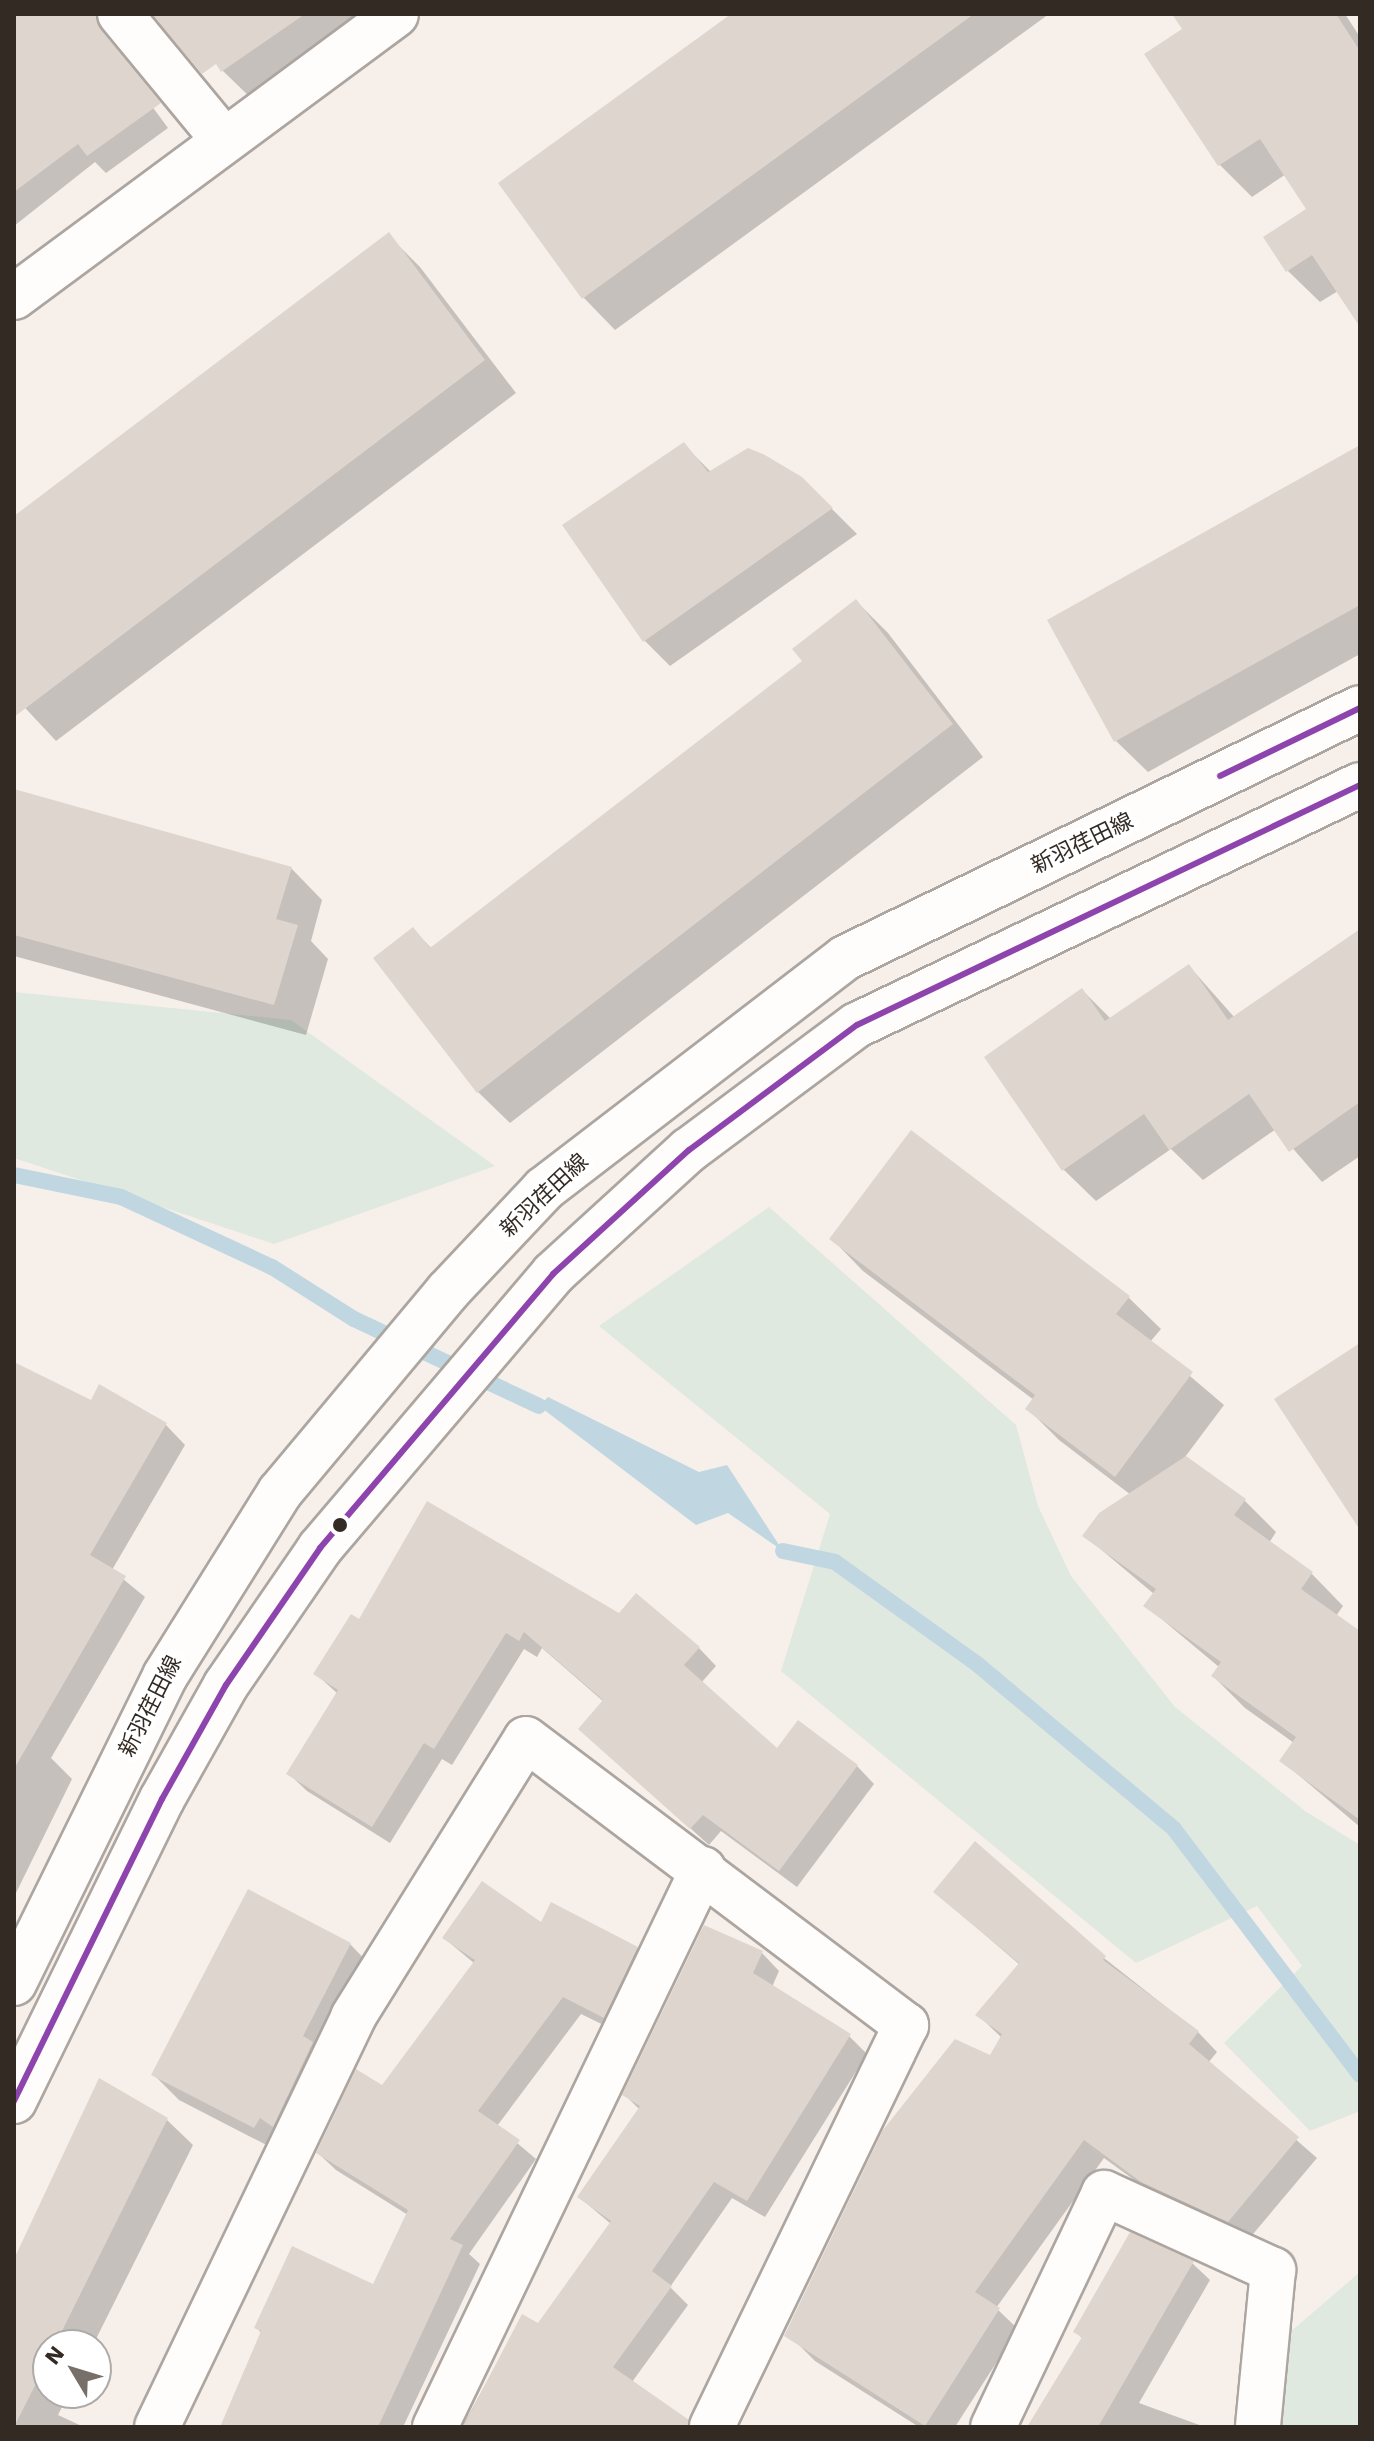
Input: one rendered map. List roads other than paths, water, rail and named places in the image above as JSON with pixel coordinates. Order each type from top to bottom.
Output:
[{"type":"street","points":[[120,14],[223,139]]},
{"type":"street","points":[[14,297],[223,139],[396,14]]},
{"type":"street","name":"新羽荏田線","points":[[14,1983],[165,1676],[280,1492],[448,1291],[544,1189],[845,958],[1360,708]]},
{"type":"street","points":[[14,2101],[162,1799],[226,1685],[320,1548],[506,1324],[689,1150],[857,1025],[1360,785]]},
{"type":"street","points":[[157,2427],[353,2017],[526,1739],[703,1869],[906,2025],[712,2427]]},
{"type":"street","points":[[435,2427],[703,1869]]},
{"type":"street","points":[[993,2427],[1104,2193],[1273,2270],[1258,2427]]},
{"type":"water","points":[[548,1397],[699,1472],[727,1465],[783,1551],[728,1513],[696,1525],[539,1406]]},
{"type":"waterway","points":[[14,1175],[121,1197],[272,1267],[354,1319],[539,1406]]},
{"type":"waterway","points":[[783,1551],[835,1562],[977,1664],[1174,1829],[1360,2075]]}]
